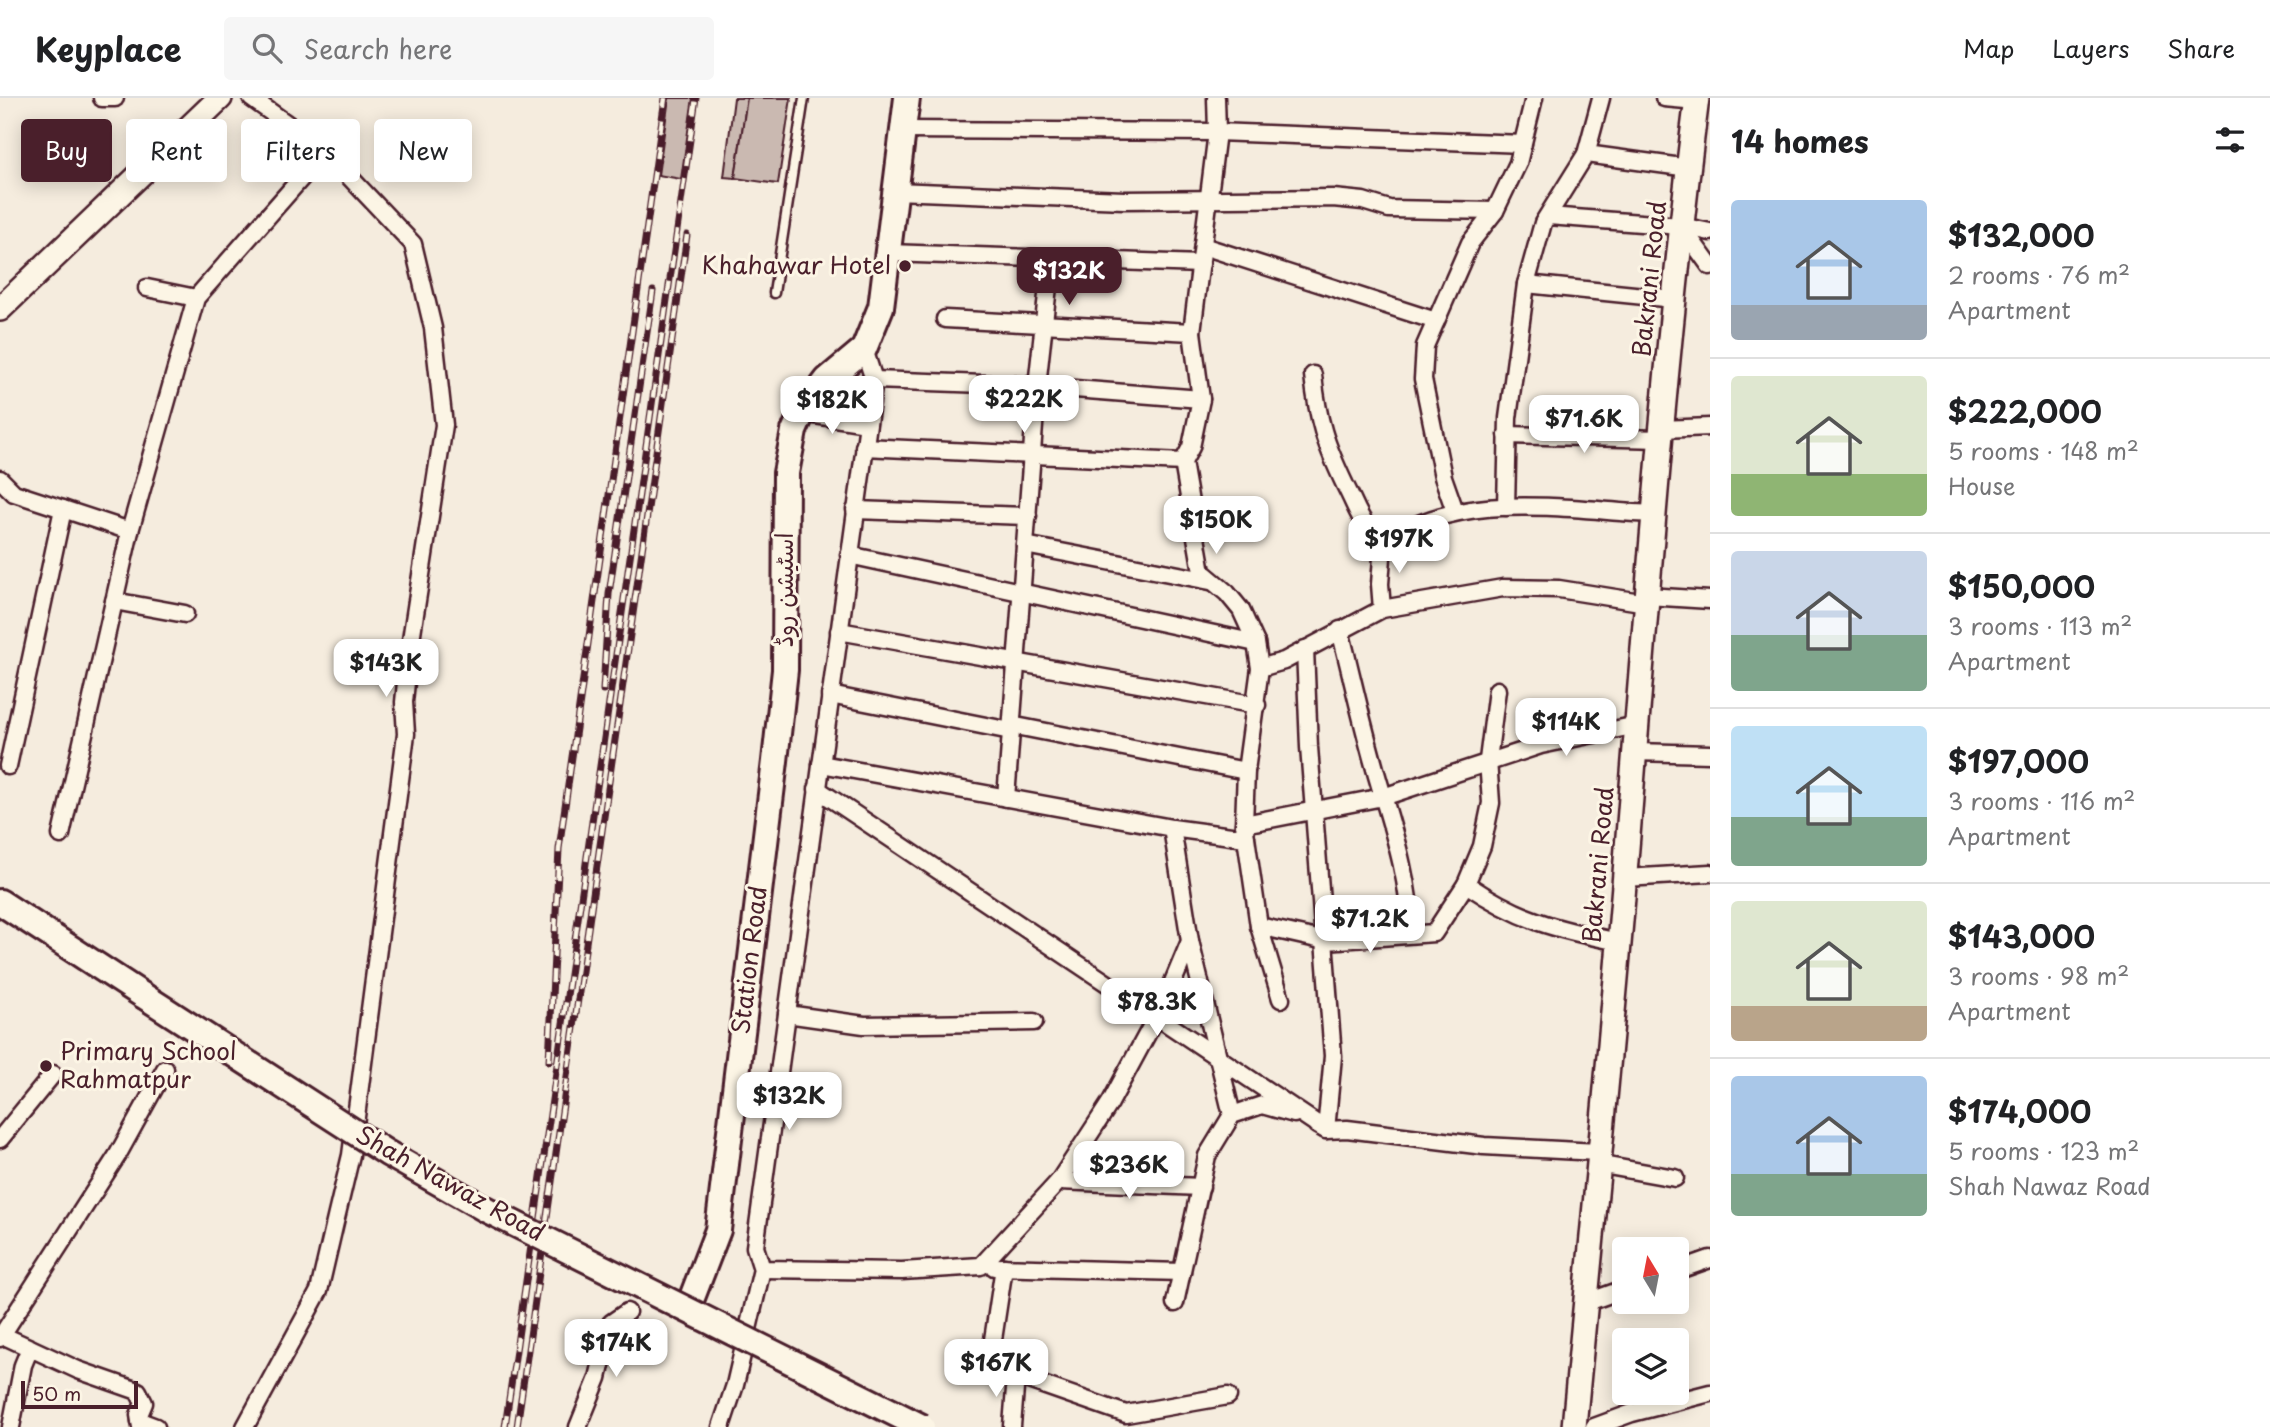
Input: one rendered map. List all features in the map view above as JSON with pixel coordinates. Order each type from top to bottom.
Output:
[{"type":"main road","points":[[864,349],[895,98]]},
{"type":"main road","name":"اسٹیشن روڈ","points":[[763,858],[785,670],[786,473],[794,431],[802,414],[827,380],[864,349],[881,307],[907,98]]},
{"type":"main road","name":"Station Road","points":[[688,1308],[718,1230],[763,858]]},
{"type":"main road","name":"Shah Nawaz Road","points":[[0,902],[387,1153],[487,1210],[922,1427]]},
{"type":"street","points":[[102,98],[115,98]]},
{"type":"street","points":[[0,309],[220,98]]},
{"type":"street","points":[[251,98],[280,119]]},
{"type":"street","points":[[1216,98],[1217,132],[1192,332],[1201,399],[1191,447],[1183,463],[1202,572],[1227,593],[1241,610],[1256,643],[1260,668],[1246,771],[1245,831],[1259,926],[1281,999]]},
{"type":"street","points":[[1455,511],[1443,477],[1423,379],[1425,346],[1470,243],[1495,211],[1518,163],[1534,98]]},
{"type":"street","points":[[1506,507],[1507,435],[1514,358],[1526,285],[1548,216],[1586,154],[1601,98]]},
{"type":"street","points":[[1664,98],[1697,99]]},
{"type":"street","name":"Bakrani Road","points":[[1574,1427],[1625,878],[1654,514],[1681,226],[1697,99]]},
{"type":"street","points":[[902,130],[1217,132],[1523,144]]},
{"type":"street","points":[[1586,154],[1689,168]]},
{"type":"street","points":[[61,835],[130,531],[196,298],[298,182]]},
{"type":"street","points":[[245,1427],[319,1291],[351,1156],[406,734],[404,702],[410,653],[444,425],[433,328],[413,244],[354,182]]},
{"type":"street","points":[[895,191],[1098,200],[1334,198],[1363,201],[1389,209],[1495,211]]},
{"type":"street","points":[[1548,216],[1681,226],[1710,232]]},
{"type":"street","points":[[1681,226],[1710,266]]},
{"type":"street","points":[[1203,246],[1436,321]]},
{"type":"street","points":[[888,253],[1200,264]]},
{"type":"street","points":[[1006,798],[1034,454],[1037,386],[1051,258]]},
{"type":"street","points":[[1526,285],[1674,299]]},
{"type":"street","points":[[147,288],[196,298]]},
{"type":"street","points":[[945,319],[1192,332]]},
{"type":"street","points":[[721,1427],[735,1385],[762,1269],[755,1247],[874,380],[864,349]]},
{"type":"street","points":[[1313,375],[1318,418],[1328,453],[1362,524],[1383,544]]},
{"type":"street","points":[[874,380],[1037,386],[1201,399]]},
{"type":"street","points":[[802,414],[867,423]]},
{"type":"street","points":[[1507,435],[1662,434],[1710,427]]},
{"type":"street","points":[[864,447],[1183,463]]},
{"type":"street","points":[[0,479],[14,493],[130,531]]},
{"type":"street","points":[[1382,609],[1380,584],[1383,544],[1398,532],[1455,511],[1506,507],[1654,514]]},
{"type":"street","points":[[8,766],[63,509]]},
{"type":"street","points":[[855,510],[1028,516]]},
{"type":"street","points":[[1025,545],[1210,580]]},
{"type":"street","points":[[849,555],[1256,643]]},
{"type":"street","points":[[1260,668],[1284,661],[1382,609],[1503,588],[1559,589],[1647,599],[1710,600]]},
{"type":"street","points":[[114,601],[185,614]]},
{"type":"street","points":[[1340,629],[1410,895],[1411,932]]},
{"type":"street","points":[[839,631],[1257,705]]},
{"type":"street","points":[[1305,649],[1309,747],[1316,810],[1333,1056],[1326,1130]]},
{"type":"street","points":[[1259,926],[1326,941],[1411,932],[1434,933],[1466,884],[1482,846],[1491,803],[1488,760],[1497,690]]},
{"type":"street","points":[[830,695],[1246,771]]},
{"type":"street","points":[[821,764],[1172,828],[1245,831],[1316,810],[1383,797],[1488,760],[1541,745],[1637,725]]},
{"type":"street","points":[[1635,752],[1710,754]]},
{"type":"street","points":[[817,789],[1326,1130]]},
{"type":"street","points":[[1172,828],[1190,941],[1232,1115]]},
{"type":"street","points":[[1625,878],[1710,873]]},
{"type":"street","points":[[1466,884],[1505,911],[1558,930],[1619,942]]},
{"type":"street","points":[[981,1266],[1059,1181],[1111,1103],[1157,1016],[1190,941]]},
{"type":"street","points":[[787,1014],[864,1025],[1034,1022]]},
{"type":"street","points":[[156,1427],[140,1424],[144,1404],[138,1391],[78,1370],[1,1336],[7,1309],[117,1156],[165,1069]]},
{"type":"street","points":[[0,1139],[53,1074]]},
{"type":"street","points":[[1175,1303],[1207,1156],[1232,1115],[1262,1105],[1292,1113],[1326,1130],[1347,1129],[1598,1158],[1675,1178]]},
{"type":"street","points":[[1059,1181],[1201,1187]]},
{"type":"street","points":[[1689,1266],[1710,1259]]},
{"type":"street","points":[[762,1269],[902,1271],[981,1266],[1182,1272]]},
{"type":"street","points":[[1004,1267],[991,1364],[1016,1376],[1126,1415],[1228,1396]]},
{"type":"street","points":[[1585,1303],[1612,1293]]},
{"type":"street","points":[[578,1427],[598,1378],[611,1323],[627,1312]]},
{"type":"street","points":[[11,1427],[23,1365],[30,1348]]},
{"type":"street","points":[[1012,1426],[1016,1376]]},
{"type":"street","points":[[1594,1427],[1632,1413],[1710,1393]]},
{"type":"lane","points":[[774,293],[804,98]]},
{"type":"building","points":[[669,98],[693,98],[681,179],[658,175]]},
{"type":"building","points":[[734,98],[747,98],[735,178],[724,177]]},
{"type":"building","points":[[747,98],[791,98],[778,184],[735,178]]},
{"type":"railway","points":[[549,1061],[559,849],[665,98]]},
{"type":"railway","points":[[505,1427],[696,98]]},
{"type":"railway","points":[[517,1427],[687,235]]},
{"type":"railway","points":[[603,690],[609,594],[653,291]]},
{"type":"place","name":"Khahawar Hotel","points":[[905,266]]},
{"type":"place","name":"Primary School Rahmatpur","points":[[46,1066]]}]
